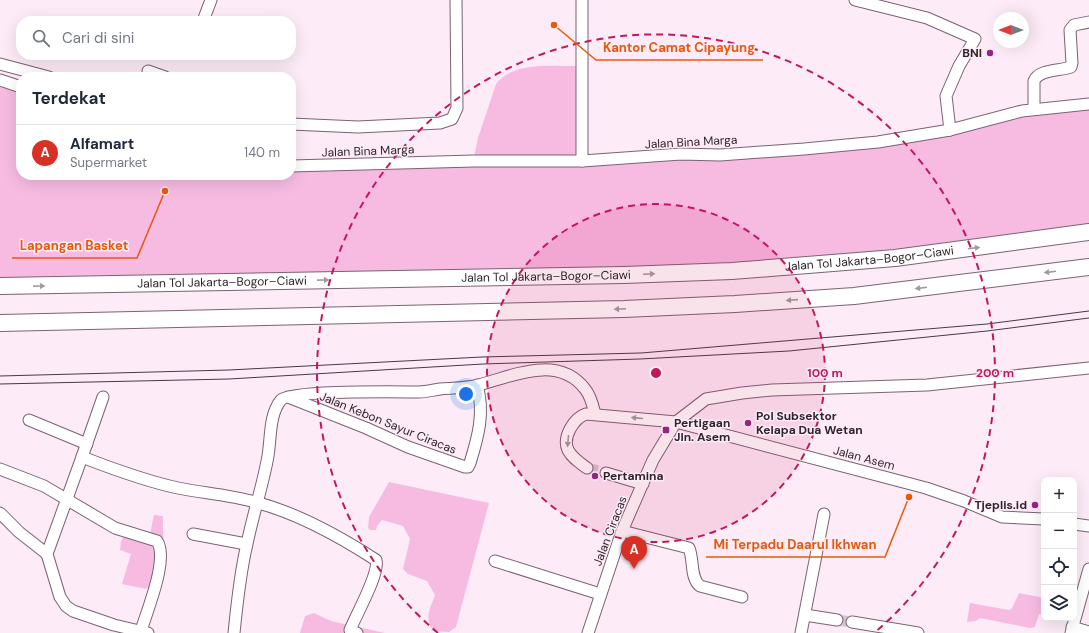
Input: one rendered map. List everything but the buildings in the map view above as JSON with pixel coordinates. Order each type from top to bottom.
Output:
[{"type":"highway","name":"Jalan Tol Jakarta–Bogor–Ciawi","points":[[0,286],[616,275],[732,271],[895,258],[1088,233]]},
{"type":"highway","points":[[0,323],[624,309],[735,304],[854,296],[1089,267]]},
{"type":"street","points":[[205,16],[211,0]]},
{"type":"street","points":[[296,124],[358,127],[440,123],[452,119],[457,108],[456,0]]},
{"type":"street","points":[[582,0],[582,161]]},
{"type":"street","points":[[855,0],[927,18],[975,39],[959,66],[946,96],[950,130]]},
{"type":"street","points":[[1034,109],[1034,81],[1036,77],[1042,73],[1071,67],[1070,30],[1074,25],[1089,22]]},
{"type":"street","points":[[0,64],[30,72]]},
{"type":"street","points":[[0,80],[16,85]]},
{"type":"street","name":"Jalan Bina Marga","points":[[296,166],[474,161],[582,161],[681,154],[720,155],[804,149],[878,142],[950,130],[1034,109],[1089,104]]},
{"type":"street","points":[[587,468],[567,449],[567,438],[574,422],[580,416],[586,414],[676,422],[706,399],[742,393],[832,388],[927,386],[1089,368]]},
{"type":"street","name":"Jalan Kebon Sayur Ciracas","points":[[288,397],[306,394],[422,392],[478,385],[528,370],[558,372],[578,381],[586,390],[595,414]]},
{"type":"street","name":"Jalan Kebon Sayur Ciracas","points":[[288,397],[408,447],[468,467],[479,434],[481,398],[478,385]]},
{"type":"street","points":[[47,554],[103,397]]},
{"type":"street","points":[[234,633],[237,594],[246,544],[268,456],[275,411],[281,401],[288,397]]},
{"type":"street","points":[[29,420],[86,444]]},
{"type":"street","name":"Jalan Ciracas","points":[[588,633],[622,531],[653,460],[676,422]]},
{"type":"street","name":"Jalan Asem","points":[[676,422],[926,488],[964,501],[1002,517],[1041,519]]},
{"type":"street","points":[[82,457],[177,488],[216,493],[256,502],[296,516],[376,560],[377,566],[374,576],[352,632]]},
{"type":"street","points":[[0,469],[20,476],[35,484],[44,486],[67,501],[115,528],[157,541],[160,546],[160,565],[145,632],[114,625],[73,611],[66,606],[60,597],[47,554],[18,532],[0,514]]},
{"type":"street","points":[[606,473],[642,484]]},
{"type":"street","points":[[801,633],[824,514]]},
{"type":"street","points":[[1077,524],[1089,526]]},
{"type":"street","points":[[622,531],[689,548],[692,556],[694,579],[696,583],[700,586],[742,597]]},
{"type":"street","points":[[193,534],[246,544]]},
{"type":"street","points":[[495,562],[600,594]]},
{"type":"street","points":[[1088,577],[1072,630],[1089,632]]},
{"type":"street","points":[[804,615],[837,620]]},
{"type":"street","points":[[852,622],[918,633]]},
{"type":"shaded area","points":[[536,66],[582,66],[582,161],[804,149],[1089,104],[1089,230],[852,262],[0,286],[0,81],[16,86],[16,180],[296,180],[296,166],[473,161],[478,138],[496,84],[504,76],[513,71]]},
{"type":"shaded area","points":[[389,482],[489,503],[456,627],[449,632],[433,631],[428,617],[435,595],[427,581],[408,574],[403,569],[410,539],[403,526],[382,520],[377,526],[376,530],[370,530],[368,528],[369,517]]},
{"type":"shaded area","points":[[154,515],[163,516],[164,545],[160,565],[153,581],[146,589],[122,584],[131,554],[120,550],[121,541],[126,533],[150,534]]},
{"type":"shaded area","points":[[1019,593],[1041,597],[1041,614],[1039,614],[1035,627],[1030,628],[980,618],[976,621],[967,622],[970,603],[1009,610],[1012,608]]},
{"type":"shaded area","points":[[314,613],[331,621],[385,633],[300,633],[305,616]]},
{"type":"tunnel","points":[[587,468],[606,473]]},
{"type":"tunnel","points":[[837,620],[852,622]]},
{"type":"tram line","points":[[0,376],[229,370],[482,357],[641,353],[987,324],[1089,311]]},
{"type":"tram line","points":[[0,384],[229,379],[483,364],[640,359],[789,351],[987,331],[1089,318]]},
{"type":"place","name":"Kantor Camat Cipayung","points":[[554,25]]},
{"type":"place","name":"BNI","points":[[990,53]]},
{"type":"place","name":"Lapangan Basket","points":[[165,191]]},
{"type":"place","name":"Pol Subsektor Kelapa Dua Wetan","points":[[748,423]]},
{"type":"place","name":"Pertigaan Jln. Asem","points":[[666,430]]},
{"type":"place","name":"Pertamina","points":[[595,476]]},
{"type":"place","name":"Mi Terpadu Daarul Ikhwan","points":[[909,497]]},
{"type":"place","name":"Tjeplis.id","points":[[1035,505]]},
{"type":"place","name":"Alfamart","points":[[634,569]]}]
